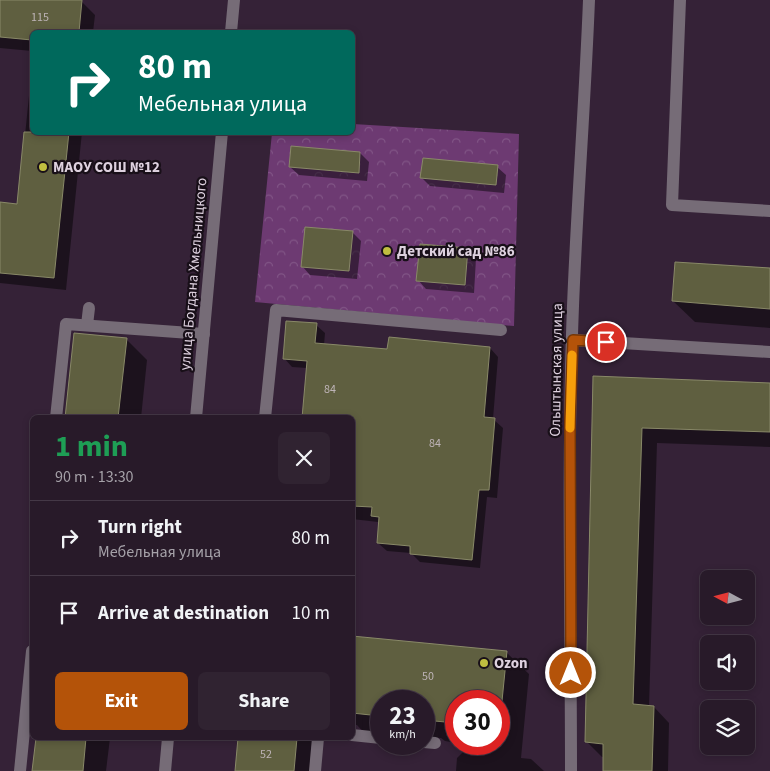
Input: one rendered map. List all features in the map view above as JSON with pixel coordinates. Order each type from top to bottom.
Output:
[{"type":"street","points":[[231,30],[234,0]]},
{"type":"street","name":"Ольштынская улица","points":[[571,771],[570,419],[589,0]]},
{"type":"street","points":[[680,0],[672,205],[770,211]]},
{"type":"street","name":"улица Богдана Хмельницкого","points":[[196,415],[222,135]]},
{"type":"street","points":[[87,325],[89,308]]},
{"type":"street","points":[[265,415],[276,310],[501,330]]},
{"type":"street","points":[[56,415],[66,324],[204,334]]},
{"type":"street","points":[[573,340],[770,352]]},
{"type":"street","points":[[20,771],[30,671]]},
{"type":"street","points":[[355,735],[370,737]]},
{"type":"street","points":[[165,771],[168,740]]},
{"type":"street","points":[[315,771],[318,740]]},
{"type":"green space","points":[[355,124],[519,134],[514,326],[255,302],[272,135],[355,135]]},
{"type":"building","points":[[0,0],[82,0],[79,30],[30,30],[30,40],[0,37]]},
{"type":"building","name":"МАОУ СОШ №12","points":[[24,132],[30,132],[30,135],[69,135],[54,278],[0,273],[0,202],[17,204]]},
{"type":"building","points":[[291,146],[360,152],[359,173],[289,167]]},
{"type":"building","points":[[423,158],[498,165],[496,185],[420,178]]},
{"type":"building","points":[[305,227],[353,231],[349,271],[301,267]]},
{"type":"building","points":[[420,244],[468,248],[465,285],[416,281]]},
{"type":"building","points":[[675,262],[770,268],[770,309],[672,301]]},
{"type":"building","points":[[286,321],[317,323],[315,343],[387,349],[389,337],[490,347],[484,417],[495,418],[489,490],[479,490],[472,560],[410,554],[410,546],[377,543],[379,517],[371,516],[372,507],[355,506],[355,415],[302,415],[307,361],[283,359]]},
{"type":"building","points":[[74,333],[127,338],[118,415],[65,415]]},
{"type":"building","points":[[593,376],[770,383],[770,432],[642,428],[633,704],[654,706],[652,771],[603,771],[603,744],[585,742]]},
{"type":"building","points":[[355,636],[507,651],[503,690],[445,690],[445,722],[435,721],[435,690],[370,690],[370,715],[355,713]]},
{"type":"building","points":[[36,740],[86,740],[83,771],[32,771]]},
{"type":"building","points":[[238,740],[297,740],[294,771],[235,771]]},
{"type":"slow traffic","points":[[570,428],[572,355]]},
{"type":"place","name":"МАОУ СОШ №12","points":[[43,167]]},
{"type":"place","name":"Детский сад №86","points":[[387,251]]},
{"type":"place","name":"Ozon","points":[[484,663]]},
{"type":"route","points":[[571,673],[570,419],[573,340],[606,342]]}]
